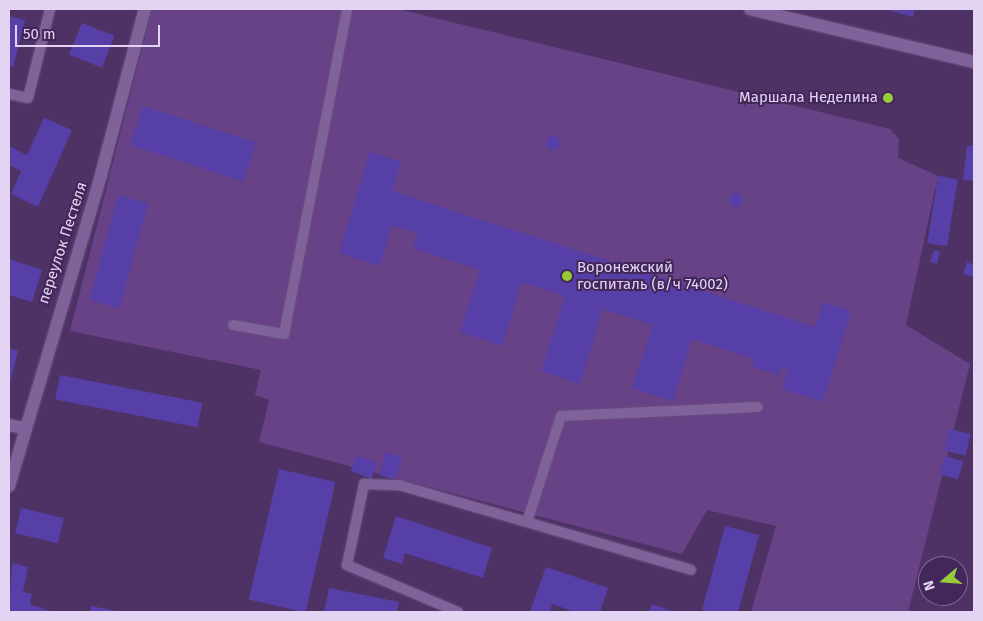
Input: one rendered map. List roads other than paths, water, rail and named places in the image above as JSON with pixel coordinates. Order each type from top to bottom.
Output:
[{"type":"street","name":"переулок Пестеля","points":[[9,486],[23,428],[101,175],[145,9]]},
{"type":"street","points":[[750,9],[974,62]]},
{"type":"street","points":[[9,425],[23,428]]},
{"type":"lane","points":[[9,94],[28,98],[50,9]]},
{"type":"lane","points":[[233,325],[284,334],[347,9]]},
{"type":"lane","points":[[527,522],[561,416],[758,408]]},
{"type":"lane","points":[[458,612],[347,565],[364,484],[399,484],[691,570]]},
{"type":"place","name":"Маршала Неделина","points":[[888,98]]},
{"type":"place","name":"Воронежский госпиталь (в/ч 74002)","points":[[567,276]]}]
